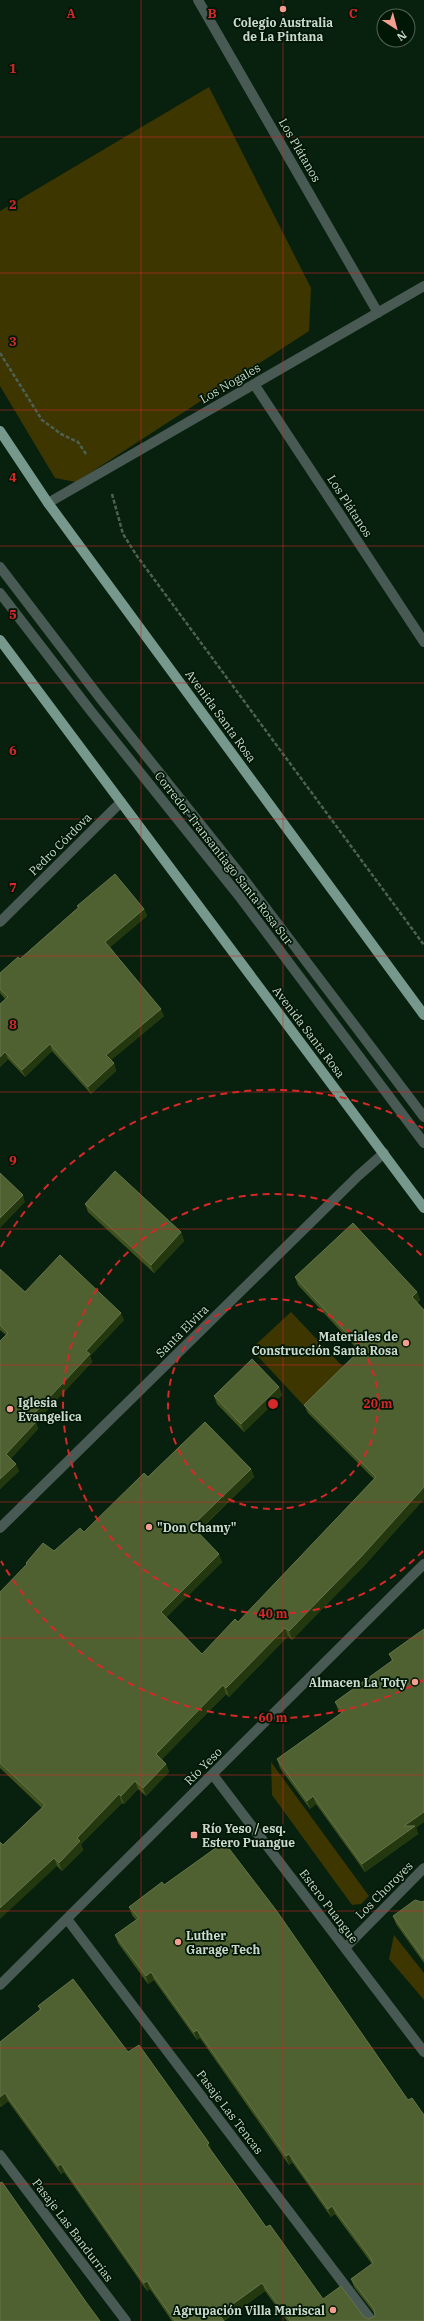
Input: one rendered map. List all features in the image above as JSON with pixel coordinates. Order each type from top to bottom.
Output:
[{"type":"main road","name":"Avenida Santa Rosa","points":[[0,431],[48,503],[424,1014]]},
{"type":"main road","name":"Avenida Santa Rosa","points":[[0,640],[424,1208]]},
{"type":"street","name":"Los Plátanos","points":[[198,0],[378,313]]},
{"type":"street","name":"Los Nogales","points":[[48,503],[424,286]]},
{"type":"street","name":"Los Plátanos","points":[[254,384],[424,642]]},
{"type":"street","name":"Corredor Transantiago Santa Rosa Sur","points":[[0,567],[100,698],[237,870],[424,1117]]},
{"type":"street","name":"Corredor Transantiago Santa Rosa Sur","points":[[0,593],[90,710],[239,896],[424,1143]]},
{"type":"street","name":"Pedro Córdova","points":[[0,922],[121,802]]},
{"type":"street","name":"Santa Elvira","points":[[0,1528],[358,1176],[384,1153]]},
{"type":"street","name":"Río Yeso","points":[[0,1985],[424,1564]]},
{"type":"street","name":"Estero Puangue","points":[[213,1775],[424,2052]]},
{"type":"street","name":"Los Choroyes","points":[[344,1948],[424,1868]]},
{"type":"street","name":"Pasaje Las Tencas","points":[[67,1919],[372,2321]]},
{"type":"street","name":"Pasaje Las Bandurrias","points":[[0,2155],[126,2321]]},
{"type":"path","points":[[0,353],[42,420],[61,434],[78,442],[100,473],[112,495],[122,534],[137,556],[424,945]]},
{"type":"shaded area","points":[[209,87],[311,288],[309,331],[76,482],[55,478],[0,386],[0,211]]},
{"type":"shaded area","points":[[291,1312],[346,1370],[306,1408],[251,1349]]},
{"type":"shaded area","points":[[271,1762],[369,1896],[361,1904],[352,1905],[272,1795]]},
{"type":"shaded area","points":[[394,1935],[424,1973],[424,2000],[389,1959]]},
{"type":"building","points":[[115,874],[144,909],[105,942],[161,1009],[106,1055],[114,1063],[88,1087],[50,1044],[22,1070],[5,1052],[0,1057],[0,1004],[8,997],[0,989],[0,973],[18,957],[20,959],[79,907],[77,906]]},
{"type":"building","points":[[115,1171],[181,1232],[151,1265],[85,1204]]},
{"type":"building","points":[[0,1173],[23,1195],[0,1218]]},
{"type":"building","points":[[353,1223],[417,1292],[412,1297],[424,1310],[424,1487],[360,1558],[289,1631],[285,1628],[226,1688],[223,1685],[156,1754],[166,1764],[143,1788],[135,1781],[121,1796],[119,1794],[77,1838],[80,1841],[59,1863],[54,1858],[0,1908],[0,1842],[3,1845],[45,1805],[0,1763],[0,1592],[27,1564],[26,1563],[43,1543],[54,1551],[80,1528],[84,1532],[144,1473],[148,1477],[205,1422],[251,1469],[192,1526],[219,1554],[161,1612],[202,1654],[235,1619],[238,1622],[376,1477],[304,1405],[361,1349],[295,1277]]},
{"type":"building","points":[[60,1255],[121,1313],[86,1351],[90,1354],[31,1417],[36,1422],[6,1454],[16,1464],[0,1479],[0,1341],[8,1333],[0,1325],[0,1269],[25,1292]]},
{"type":"building","points":[[252,1359],[279,1387],[241,1424],[214,1396]]},
{"type":"building","points":[[424,1629],[424,1812],[404,1826],[415,1826],[362,1864],[313,1796],[307,1801],[277,1759],[343,1712],[335,1702],[393,1660],[389,1654]]},
{"type":"building","points":[[224,1842],[276,1910],[408,2100],[412,2098],[424,2115],[424,2321],[290,2321],[262,2283],[219,2314],[224,2321],[175,2321],[147,2281],[144,2283],[61,2164],[58,2166],[5,2093],[0,2097],[0,2042],[41,2009],[38,2006],[73,1979],[128,2052],[139,2045],[209,2143],[207,2145],[266,2227],[270,2225],[323,2299],[341,2286],[364,2317],[369,2319],[375,2316],[374,2309],[351,2279],[373,2263],[370,2257],[332,2206],[328,2209],[289,2154],[286,2156],[197,2030],[194,2032],[151,1972],[146,1976],[115,1935],[139,1918],[129,1907],[162,1882],[164,1885]]},
{"type":"building","points":[[415,1900],[422,1902],[424,1901],[424,1959],[393,1916]]},
{"type":"building","points":[[2,2182],[100,2321],[0,2321],[0,2183]]},
{"type":"place","name":"Colegio Australia de La Pintana","points":[[283,9]]},
{"type":"place","name":"Materiales de Construcción Santa Rosa","points":[[406,1343]]},
{"type":"place","name":"Iglesia Evangelica","points":[[10,1409]]},
{"type":"place","name":"\"Don Chamy\"","points":[[149,1527]]},
{"type":"place","name":"Almacen La Toty","points":[[415,1682]]},
{"type":"place","name":"Río Yeso / esq. Estero Puangue","points":[[194,1835]]},
{"type":"place","name":"Luther Garage Tech","points":[[178,1942]]},
{"type":"place","name":"Agrupación Villa Mariscal","points":[[333,2310]]}]
